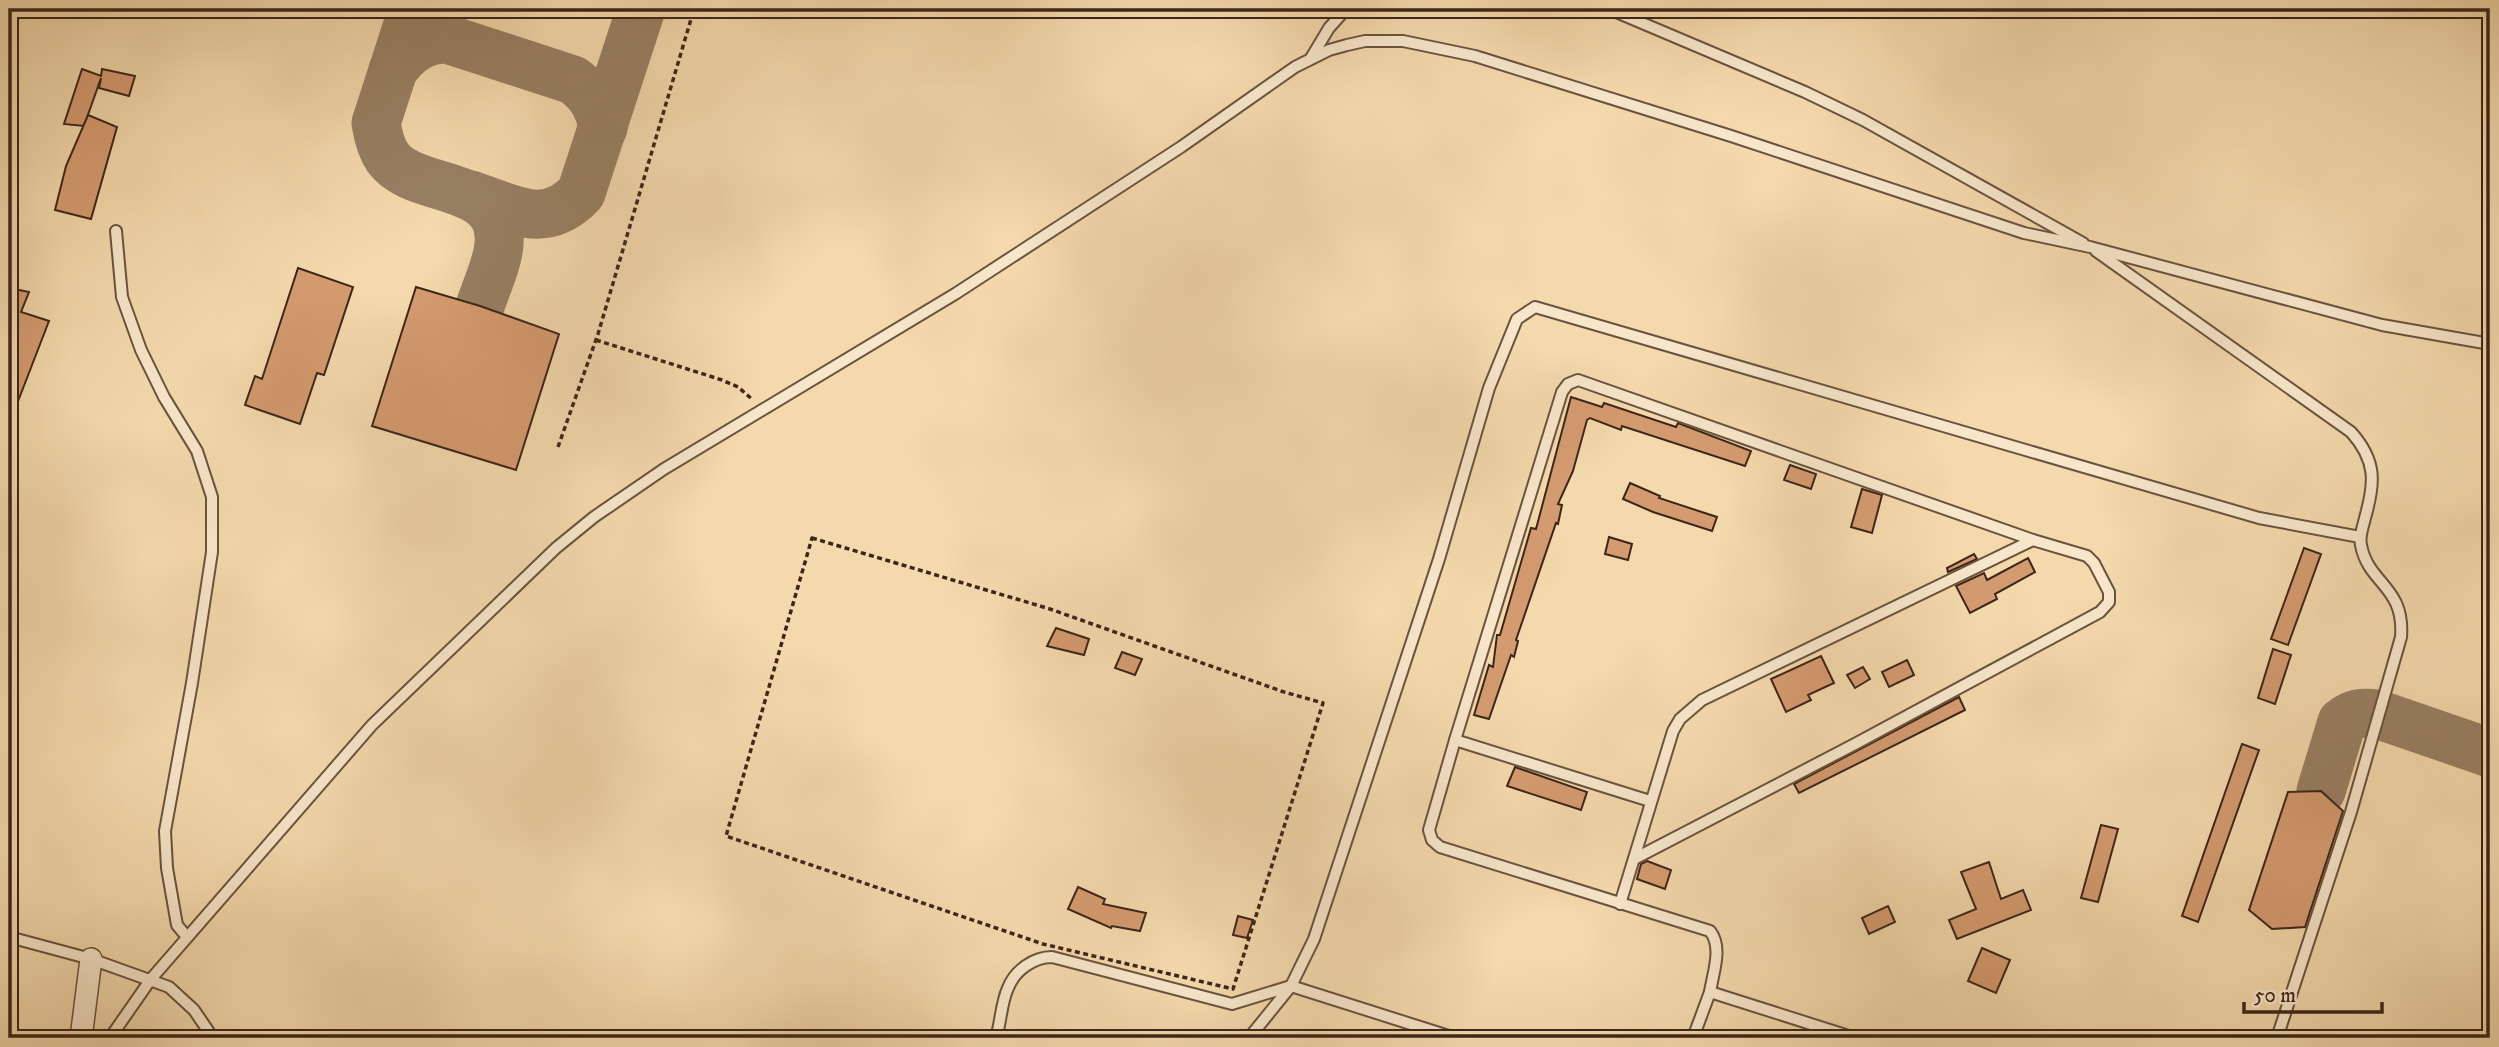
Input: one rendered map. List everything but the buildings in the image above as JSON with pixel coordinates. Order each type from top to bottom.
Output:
[{"type":"street","points":[[81,1038],[92,959]]},
{"type":"lane","points":[[1311,58],[1329,27],[1346,9]]},
{"type":"lane","points":[[1609,9],[1805,92],[1863,120],[2090,247],[2351,432],[2367,453],[2373,491],[2360,537],[2365,559],[2387,587],[2398,608],[2401,637],[2351,812],[2277,1038]]},
{"type":"lane","points":[[110,1038],[151,979],[372,725],[556,548],[594,517],[664,469],[966,287],[1181,147],[1311,58],[1347,45],[1384,40],[1403,41],[1475,56],[1731,136],[2024,233],[2090,247],[2382,325],[2490,345]]},
{"type":"lane","points":[[116,232],[122,298],[141,350],[164,397],[197,451],[212,497],[212,552],[165,831],[167,868],[177,925],[187,937]]},
{"type":"lane","points":[[1249,1038],[1292,986],[1314,939],[1439,559],[1489,388],[1517,319],[1535,307],[2259,518],[2360,537]]},
{"type":"lane","points":[[1634,859],[1856,744],[2100,612],[2109,603],[2109,592],[2094,563],[2087,556],[2033,540],[1578,380],[1568,384],[1562,393],[1429,830],[1432,840],[1440,847],[1710,930],[1716,937],[1717,947],[1710,992],[1693,1038]]},
{"type":"lane","points":[[1620,904],[1650,801],[1673,731],[1680,719],[1702,700],[2033,540]]},
{"type":"lane","points":[[1455,740],[1650,801]]},
{"type":"lane","points":[[9,937],[92,959],[169,987],[194,1010],[213,1038]]},
{"type":"lane","points":[[996,1038],[1008,986],[1024,967],[1038,957],[1052,957],[1232,1004],[1292,986],[1455,1038]]},
{"type":"lane","points":[[1710,992],[1854,1038]]},
{"type":"path","points":[[558,447],[596,340],[694,9]]},
{"type":"path","points":[[596,340],[722,380],[738,387],[765,410]]},
{"type":"path","points":[[813,538],[1050,610],[1284,692],[1323,703],[1233,989],[1043,944],[726,836],[813,538]]},
{"type":"taxiway","points":[[413,9],[376,123],[378,133],[388,158],[401,170],[473,198],[488,208],[497,223],[498,251],[480,306]]},
{"type":"taxiway","points":[[471,195],[515,211],[542,214],[568,205],[581,193],[641,9]]},
{"type":"taxiway","points":[[393,70],[417,47],[431,41],[447,39],[573,80],[593,101],[603,128]]},
{"type":"taxiway","points":[[2321,791],[2342,722],[2358,714],[2377,714],[2490,753]]}]
